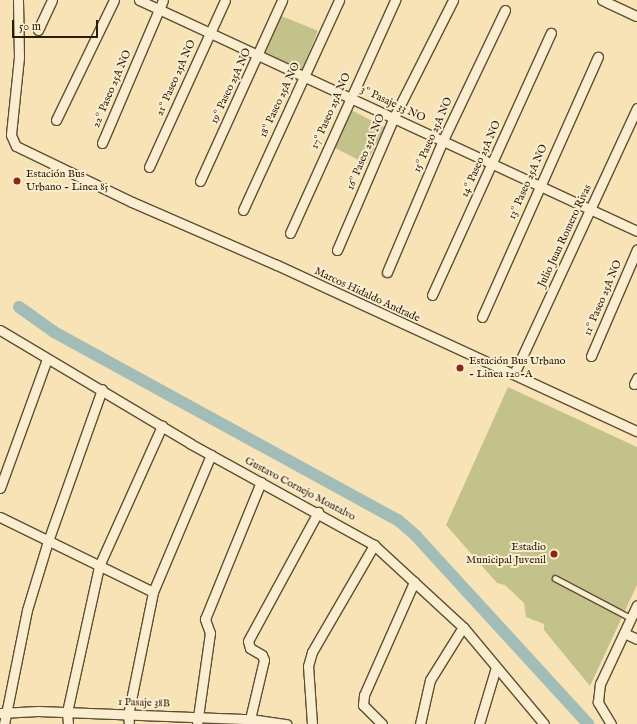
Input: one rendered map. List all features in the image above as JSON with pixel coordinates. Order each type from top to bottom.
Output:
[{"type":"street","name":"Marcos Hidaldo Andrade","points":[[18,0],[19,57],[13,141],[16,146],[86,181],[637,431]]},
{"type":"street","points":[[38,30],[52,0]]},
{"type":"street","points":[[56,120],[114,0]]},
{"type":"street","name":"3º Pasaje 33 NO","points":[[139,0],[209,34],[305,76],[637,231]]},
{"type":"street","name":"22º Paseo 25A NO","points":[[102,143],[163,0]]},
{"type":"street","name":"21º Paseo 25A NO","points":[[149,167],[225,0]]},
{"type":"street","name":"19º Paseo 25A NO","points":[[200,181],[282,0]]},
{"type":"street","name":"18º Paseo 25A NO","points":[[243,210],[339,0]]},
{"type":"street","name":"17º Paseo 25A NO","points":[[290,233],[395,0]]},
{"type":"street","name":"16º Paseo 25A NO","points":[[337,250],[394,117],[453,0]]},
{"type":"street","points":[[602,0],[637,16]]},
{"type":"street","name":"15º Paseo 25A NO","points":[[387,272],[443,140],[505,10]]},
{"type":"street","name":"14º Paseo 25A NO","points":[[432,295],[551,34]]},
{"type":"street","name":"13º Paseo 25A NO","points":[[482,317],[598,58]]},
{"type":"street","name":"Julio Juan Romero Rivas","points":[[514,374],[637,108]]},
{"type":"street","name":"11º Paseo 25A NO","points":[[591,356],[637,249]]},
{"type":"street","name":"Gustavo Cornejo Montalvo","points":[[0,330],[47,359],[102,389],[211,455],[318,512],[374,545],[463,628],[541,723]]},
{"type":"street","points":[[0,488],[47,359]]},
{"type":"street","points":[[4,724],[2,713],[27,610],[48,541],[102,389]]},
{"type":"street","points":[[68,724],[67,712],[99,566],[162,426]]},
{"type":"street","points":[[128,719],[153,592],[211,455]]},
{"type":"street","points":[[197,720],[210,633],[205,618],[261,482]]},
{"type":"street","points":[[250,718],[264,660],[262,655],[250,648],[248,641],[318,512]]},
{"type":"street","points":[[0,517],[153,592]]},
{"type":"street","points":[[312,724],[308,666],[312,652],[374,545]]},
{"type":"street","points":[[382,724],[363,705],[364,695],[414,582]]},
{"type":"street","points":[[612,724],[598,702],[600,684],[637,605]]},
{"type":"street","points":[[420,724],[430,680],[463,628]]},
{"type":"street","points":[[624,633],[637,639]]},
{"type":"street","points":[[479,724],[496,667]]},
{"type":"street","name":"1 Pasaje 38B","points":[[2,713],[67,712],[128,719],[197,720],[250,718],[287,724]]},
{"type":"lane","points":[[555,578],[631,618]]},
{"type":"shaded area","points":[[279,15],[318,31],[302,71],[263,55]]},
{"type":"shaded area","points":[[349,109],[385,127],[366,164],[330,146]]},
{"type":"shaded area","name":"Estadio Municipal Juvenil","points":[[508,387],[637,447],[637,585],[590,686],[544,630],[544,624],[526,617],[524,603],[505,585],[497,583],[446,525]]},
{"type":"waterway","points":[[19,307],[54,332],[399,521],[416,536],[588,724]]},
{"type":"place","name":"Estación Bus Urbano - Linea 85","points":[[17,181]]},
{"type":"place","name":"Estación Bus Urbano - Linea 120-A","points":[[460,368]]},
{"type":"place","name":"Estadio Municipal Juvenil","points":[[554,554]]}]
